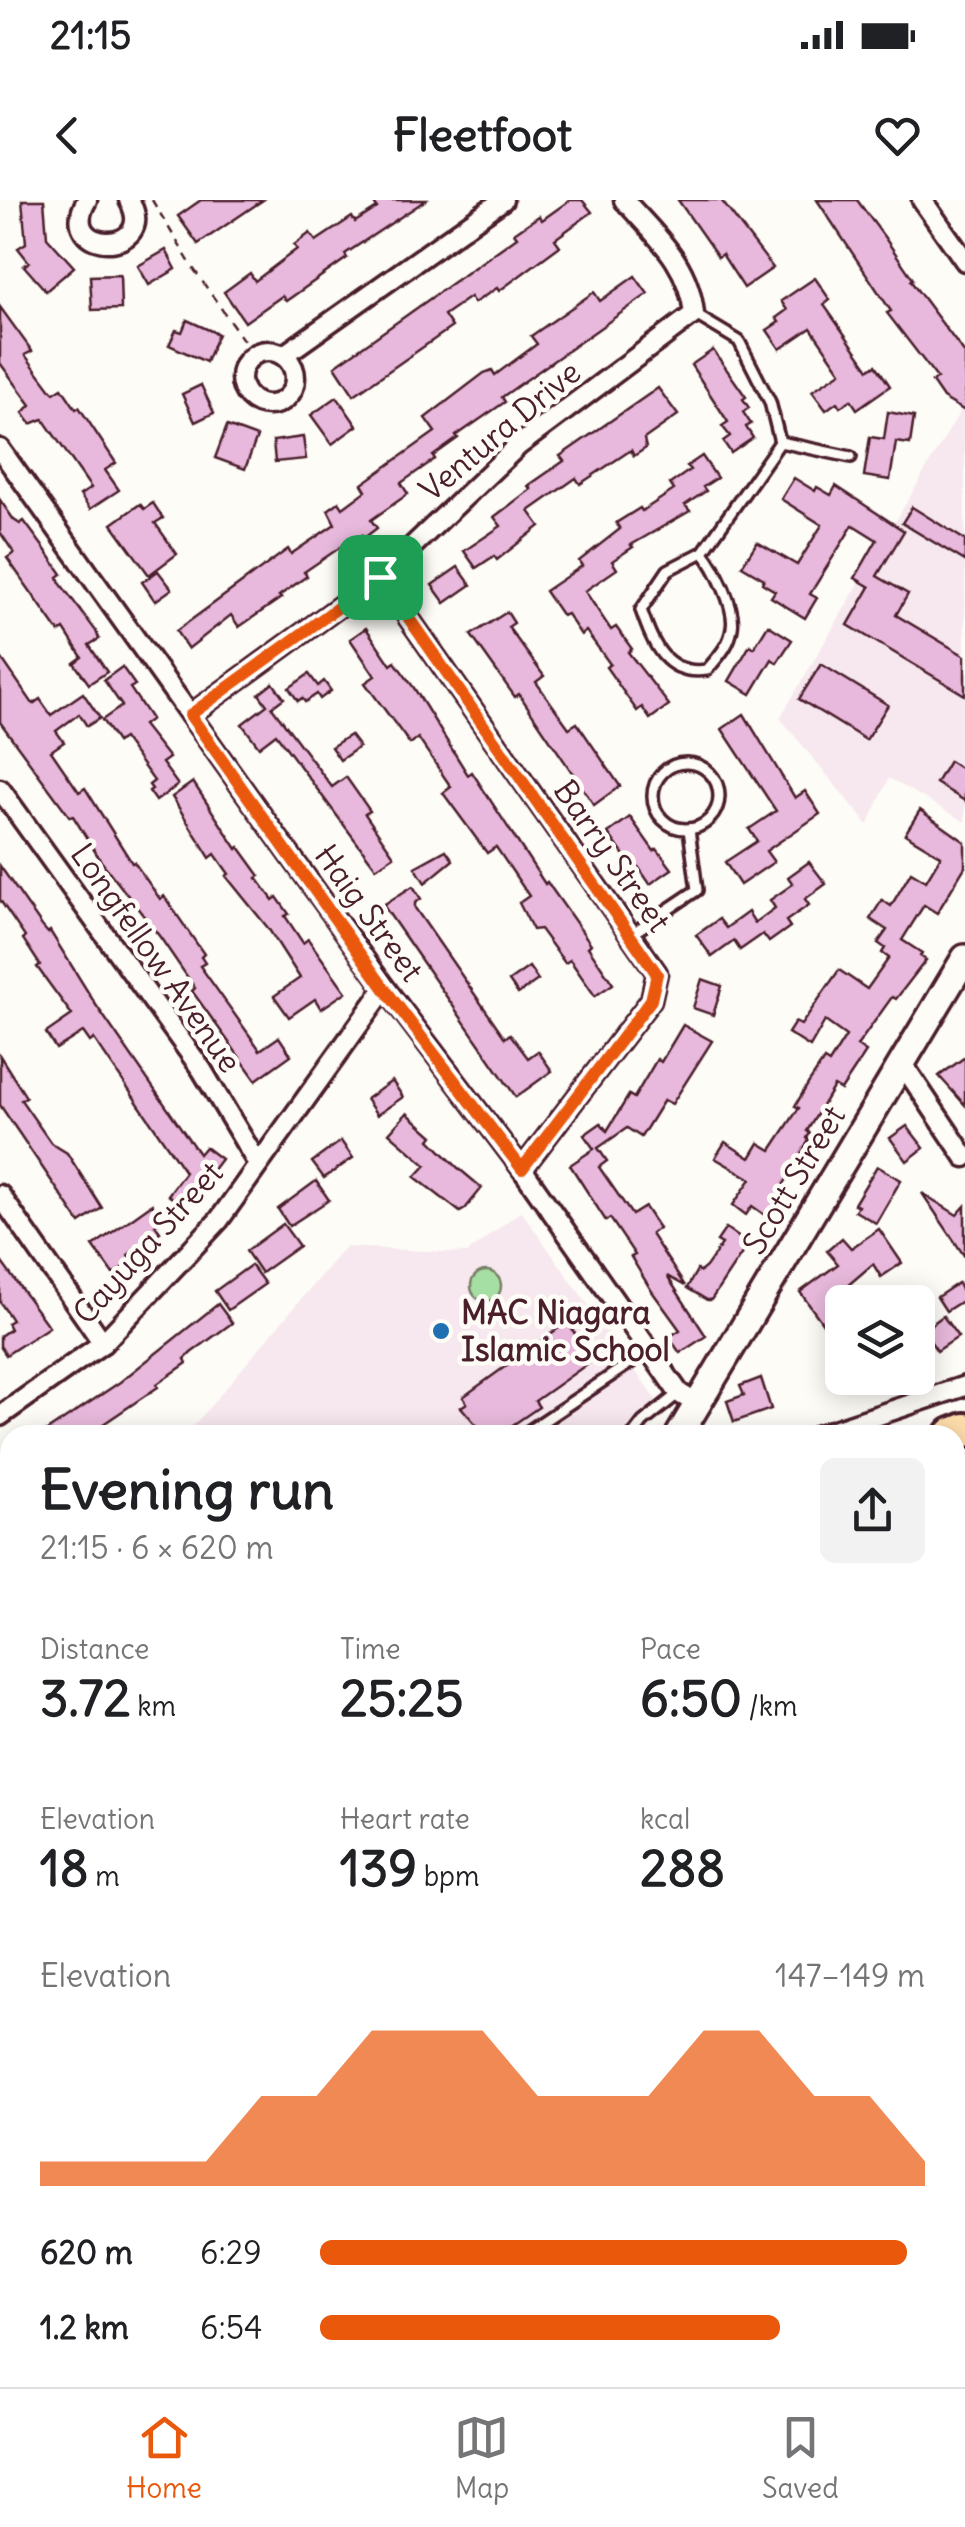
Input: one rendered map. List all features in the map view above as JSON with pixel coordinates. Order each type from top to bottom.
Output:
[{"type":"street","points":[[87,200],[81,213],[84,231],[106,244],[122,240],[134,226],[131,201]]},
{"type":"street","points":[[284,355],[503,200]]},
{"type":"street","points":[[624,200],[677,260],[692,289],[694,314]]},
{"type":"street","points":[[922,200],[965,260]]},
{"type":"street","name":"Ventura Drive","points":[[190,715],[380,577],[519,445],[694,314]]},
{"type":"street","points":[[269,350],[284,355],[295,370],[296,380],[288,396],[272,405],[254,401],[242,387],[242,369],[253,354],[269,350]]},
{"type":"street","name":"Haig Street","points":[[0,449],[384,988],[522,1169],[648,1350],[688,1398]]},
{"type":"street","name":"Barry Street","points":[[380,577],[657,974],[651,1000],[522,1169]]},
{"type":"street","name":"Longfellow Avenue","points":[[0,789],[202,1070],[258,1164]]},
{"type":"street","name":"Scott Street","points":[[681,1425],[688,1398],[965,958]]},
{"type":"street","name":"Cayuga Street","points":[[0,1416],[103,1343],[219,1220],[384,988]]},
{"type":"street","points":[[902,1063],[965,1156]]},
{"type":"street","points":[[0,1195],[103,1343]]},
{"type":"street","points":[[848,1425],[965,1386]]},
{"type":"lane","points":[[694,314],[739,341],[770,402],[780,442],[703,552],[668,570],[642,610],[653,643],[672,663],[689,672],[707,670],[724,651],[734,624],[716,569],[703,552]]},
{"type":"lane","points":[[780,442],[851,457]]},
{"type":"lane","points":[[687,763],[697,765],[714,778],[719,800],[709,820],[689,829],[678,828],[661,817],[654,798],[655,787],[667,770],[687,763]]},
{"type":"lane","points":[[630,934],[697,890],[689,829]]},
{"type":"lane","points":[[537,1425],[648,1350]]},
{"type":"lane","points":[[641,1425],[688,1398]]},
{"type":"path","points":[[152,200],[193,268],[253,354]]},
{"type":"shaded area","points":[[965,403],[965,822],[889,778],[868,825],[780,718]]},
{"type":"shaded area","name":"MAC Niagara Islamic School","points":[[521,1211],[662,1408],[652,1425],[194,1425],[345,1247],[467,1253]]},
{"type":"green space","points":[[486,1271],[497,1275],[501,1286],[497,1297],[486,1301],[475,1297],[471,1286],[475,1275]]},
{"type":"building","points":[[22,200],[44,200],[47,237],[74,267],[46,291],[24,266],[29,262],[18,248],[26,243]]},
{"type":"building","points":[[201,200],[263,200],[198,244],[178,216]]},
{"type":"building","points":[[372,200],[426,200],[345,254],[347,258],[286,301],[282,296],[245,322],[224,292],[250,273],[255,281],[297,249],[294,245],[310,233],[316,241],[352,217],[355,222],[377,208]]},
{"type":"building","points":[[570,200],[582,200],[592,212],[555,239],[560,246],[499,291],[497,288],[474,303],[470,297],[444,315],[452,327],[354,395],[335,366],[517,237],[514,233],[539,216],[542,220]]},
{"type":"building","points":[[678,200],[721,200],[773,268],[744,288]]},
{"type":"building","points":[[817,200],[857,200],[885,238],[915,287],[965,354],[965,411],[943,398],[932,382],[937,378],[887,313],[891,311]]},
{"type":"building","points":[[166,250],[176,269],[149,285],[138,266]]},
{"type":"building","points":[[120,275],[121,309],[92,310],[90,276]]},
{"type":"building","points":[[635,276],[648,294],[502,397],[505,402],[456,436],[433,456],[435,459],[401,483],[408,494],[371,520],[377,528],[304,572],[307,576],[281,598],[239,627],[231,615],[188,649],[176,631],[288,549],[291,554],[335,524],[328,510],[339,502],[343,508],[366,491],[362,484],[435,432],[425,418],[484,373],[492,370],[495,375],[537,344],[531,336],[594,292],[600,301]]},
{"type":"building","points":[[815,278],[830,300],[824,305],[869,369],[876,365],[890,386],[857,409],[851,400],[840,407],[837,402],[826,410],[812,391],[841,372],[811,328],[780,349],[767,330],[787,310],[781,301]]},
{"type":"building","points":[[0,307],[32,351],[25,355],[54,393],[62,388],[76,409],[79,407],[116,463],[105,470],[119,490],[90,509],[80,495],[91,488],[43,419],[31,424],[23,413],[31,405],[0,363]]},
{"type":"building","points":[[187,320],[218,334],[206,362],[169,345],[176,330],[182,332]]},
{"type":"building","points":[[713,350],[746,397],[743,399],[749,408],[743,412],[751,424],[746,427],[753,438],[731,453],[723,441],[730,436],[722,426],[728,422],[691,365]]},
{"type":"building","points":[[201,385],[214,413],[195,422],[182,394]]},
{"type":"building","points":[[658,388],[678,415],[644,439],[646,448],[634,456],[631,450],[580,484],[576,478],[529,511],[540,526],[497,560],[494,556],[476,568],[464,551],[501,526],[494,517],[564,461],[560,456]]},
{"type":"building","points":[[337,397],[357,426],[332,444],[311,415]]},
{"type":"building","points":[[888,412],[914,417],[910,444],[896,442],[890,480],[864,476],[870,437],[884,439]]},
{"type":"building","points":[[227,426],[257,437],[245,469],[215,458]]},
{"type":"building","points":[[303,437],[306,459],[275,462],[273,441]]},
{"type":"building","points":[[702,456],[717,478],[685,505],[690,511],[631,545],[612,561],[617,569],[585,591],[611,630],[616,627],[632,649],[628,652],[669,705],[650,719],[642,707],[637,711],[586,631],[581,635],[545,591],[582,566],[579,561],[620,529],[616,523],[674,490],[670,484]]},
{"type":"building","points":[[794,478],[815,491],[817,487],[831,495],[836,486],[904,531],[877,576],[908,594],[896,615],[965,656],[965,695],[848,625],[870,587],[855,578],[877,540],[853,525],[810,594],[817,598],[805,618],[771,597],[775,591],[762,583],[764,579],[742,566],[757,542],[797,565],[822,525],[781,499]]},
{"type":"building","points":[[0,500],[14,520],[20,524],[24,521],[44,548],[62,574],[58,577],[60,583],[96,631],[99,639],[89,645],[107,672],[89,684],[74,663],[82,657],[64,629],[59,632],[7,558],[14,553],[0,532]]},
{"type":"building","points":[[153,503],[163,518],[155,523],[177,554],[149,575],[112,524],[140,504],[144,509]]},
{"type":"building","points":[[912,507],[965,540],[965,561],[902,523]]},
{"type":"building","points":[[458,567],[471,585],[445,603],[432,585]]},
{"type":"building","points":[[158,571],[172,589],[155,601],[142,582]]},
{"type":"building","points":[[507,612],[514,623],[508,627],[544,676],[536,682],[569,728],[577,723],[620,786],[594,805],[519,694],[515,697],[471,635]]},
{"type":"building","points":[[768,625],[792,640],[777,663],[772,659],[751,694],[729,681],[750,645],[754,648]]},
{"type":"building","points":[[366,628],[391,665],[395,662],[414,688],[468,775],[472,772],[545,884],[591,944],[588,947],[613,984],[595,996],[570,960],[565,963],[540,929],[533,930],[519,903],[529,896],[496,847],[487,853],[443,793],[451,787],[418,738],[410,744],[365,683],[375,676],[350,639]]},
{"type":"building","points":[[0,656],[33,704],[40,699],[51,715],[83,693],[100,718],[87,726],[79,714],[56,731],[64,742],[51,751],[79,792],[85,788],[132,863],[160,899],[164,896],[204,954],[201,957],[205,963],[200,966],[260,1050],[279,1037],[291,1055],[256,1080],[192,991],[195,988],[160,937],[0,722]]},
{"type":"building","points":[[821,664],[888,705],[866,740],[799,699]]},
{"type":"building","points":[[122,667],[135,685],[130,688],[151,719],[143,725],[169,758],[162,763],[178,785],[156,801],[149,791],[154,781],[123,738],[117,742],[102,720],[122,706],[104,680]]},
{"type":"building","points":[[309,674],[318,686],[324,681],[331,691],[320,699],[317,694],[305,702],[302,698],[298,701],[289,688]]},
{"type":"building","points":[[273,683],[284,698],[272,707],[332,787],[346,777],[370,811],[365,814],[394,856],[376,868],[276,734],[259,747],[242,724],[267,705],[259,694]]},
{"type":"building","points":[[744,714],[795,798],[805,791],[820,814],[766,851],[774,862],[740,885],[725,862],[757,841],[749,829],[776,811],[722,729]]},
{"type":"building","points":[[350,735],[359,747],[340,760],[331,747]]},
{"type":"building","points":[[949,761],[965,771],[965,801],[936,783]]},
{"type":"building","points":[[193,782],[273,900],[277,897],[289,914],[285,916],[303,943],[308,939],[346,992],[321,1009],[315,999],[289,1017],[274,996],[300,978],[268,928],[226,876],[229,874],[215,854],[210,858],[172,797]]},
{"type":"building","points":[[920,810],[965,842],[965,867],[937,913],[924,905],[902,940],[926,960],[896,999],[892,997],[857,1046],[866,1052],[841,1090],[834,1086],[807,1131],[809,1140],[775,1200],[780,1203],[769,1218],[752,1206],[746,1215],[733,1205],[751,1179],[715,1158],[725,1142],[750,1158],[759,1143],[771,1150],[799,1108],[795,1106],[808,1084],[824,1060],[829,1063],[846,1036],[825,1021],[810,1047],[788,1033],[795,1022],[801,1025],[839,970],[867,989],[889,958],[878,943],[887,930],[870,919],[882,900],[891,906],[911,872],[926,881],[941,856],[905,834]]},
{"type":"building","points":[[630,817],[672,869],[650,884],[608,833]]},
{"type":"building","points":[[446,850],[453,860],[425,883],[415,867]]},
{"type":"building","points":[[809,862],[826,884],[805,899],[809,905],[786,921],[790,927],[769,942],[763,934],[740,950],[734,941],[712,957],[696,935],[719,919],[726,928],[748,912],[755,923],[775,908],[770,900],[793,884],[788,877]]},
{"type":"building","points":[[0,866],[42,926],[50,931],[199,1154],[205,1147],[221,1159],[185,1207],[168,1195],[185,1172],[94,1039],[90,1042],[83,1032],[56,1049],[46,1033],[72,1015],[37,967],[40,965],[25,937],[0,900]]},
{"type":"building","points":[[413,886],[421,899],[415,908],[505,1038],[510,1034],[528,1058],[538,1051],[552,1071],[516,1097],[383,905]]},
{"type":"building","points":[[529,967],[538,980],[518,994],[509,981]]},
{"type":"building","points":[[702,979],[722,986],[713,1015],[693,1008]]},
{"type":"building","points":[[683,1025],[712,1041],[672,1104],[664,1100],[641,1137],[627,1128],[598,1148],[607,1161],[599,1167],[632,1215],[645,1207],[659,1228],[651,1234],[685,1286],[667,1276],[706,1336],[680,1353],[669,1337],[680,1330],[631,1257],[635,1255],[610,1218],[606,1221],[570,1165],[594,1149],[584,1135],[601,1123],[607,1131],[629,1095],[634,1098],[657,1059],[661,1062]]},
{"type":"building","points":[[0,1056],[26,1097],[21,1100],[51,1143],[67,1153],[102,1208],[80,1223],[0,1105]]},
{"type":"building","points":[[965,1057],[965,1105],[939,1076]]},
{"type":"building","points":[[392,1081],[403,1097],[377,1115],[366,1099]]},
{"type":"building","points":[[407,1113],[482,1188],[460,1212],[415,1177],[426,1165],[389,1133]]},
{"type":"building","points":[[907,1126],[924,1148],[907,1161],[890,1138]]},
{"type":"building","points":[[341,1141],[353,1158],[324,1178],[312,1162]]},
{"type":"building","points":[[877,1166],[901,1180],[876,1223],[855,1211],[858,1206],[854,1204]]},
{"type":"building","points":[[316,1181],[329,1200],[289,1226],[278,1209]]},
{"type":"building","points":[[922,1193],[957,1215],[965,1206],[965,1257]]},
{"type":"building","points":[[152,1204],[163,1220],[155,1225],[160,1232],[128,1255],[132,1261],[113,1274],[93,1246]]},
{"type":"building","points":[[283,1224],[299,1246],[261,1273],[246,1251]]},
{"type":"building","points":[[726,1228],[748,1244],[711,1300],[707,1300],[687,1288],[697,1270],[706,1267],[722,1244],[717,1241]]},
{"type":"building","points":[[879,1229],[902,1263],[881,1277],[873,1264],[848,1285],[825,1285],[823,1324],[800,1292],[838,1264],[827,1251],[842,1238],[851,1248]]},
{"type":"building","points":[[0,1260],[49,1327],[6,1355],[0,1346],[0,1336],[10,1329],[7,1323],[12,1320],[0,1302]]},
{"type":"building","points":[[251,1265],[265,1284],[228,1310],[215,1291]]},
{"type":"building","points":[[958,1283],[965,1299],[946,1311],[937,1297]]},
{"type":"building","points":[[218,1304],[232,1323],[191,1353],[185,1359],[187,1363],[158,1387],[102,1425],[56,1425],[120,1382]]},
{"type":"building","points":[[943,1316],[958,1337],[937,1351],[935,1348],[935,1322]]},
{"type":"building","points":[[567,1322],[593,1360],[535,1401],[539,1407],[513,1425],[476,1425],[461,1407],[467,1403],[463,1397]]},
{"type":"building","points":[[761,1378],[771,1409],[734,1422],[727,1401],[744,1395],[740,1386]]},
{"type":"place","name":"MAC Niagara Islamic School","points":[[441,1331]]},
{"type":"route","points":[[380,577],[657,974],[651,1000],[522,1169],[384,988],[190,715],[380,577]]}]
